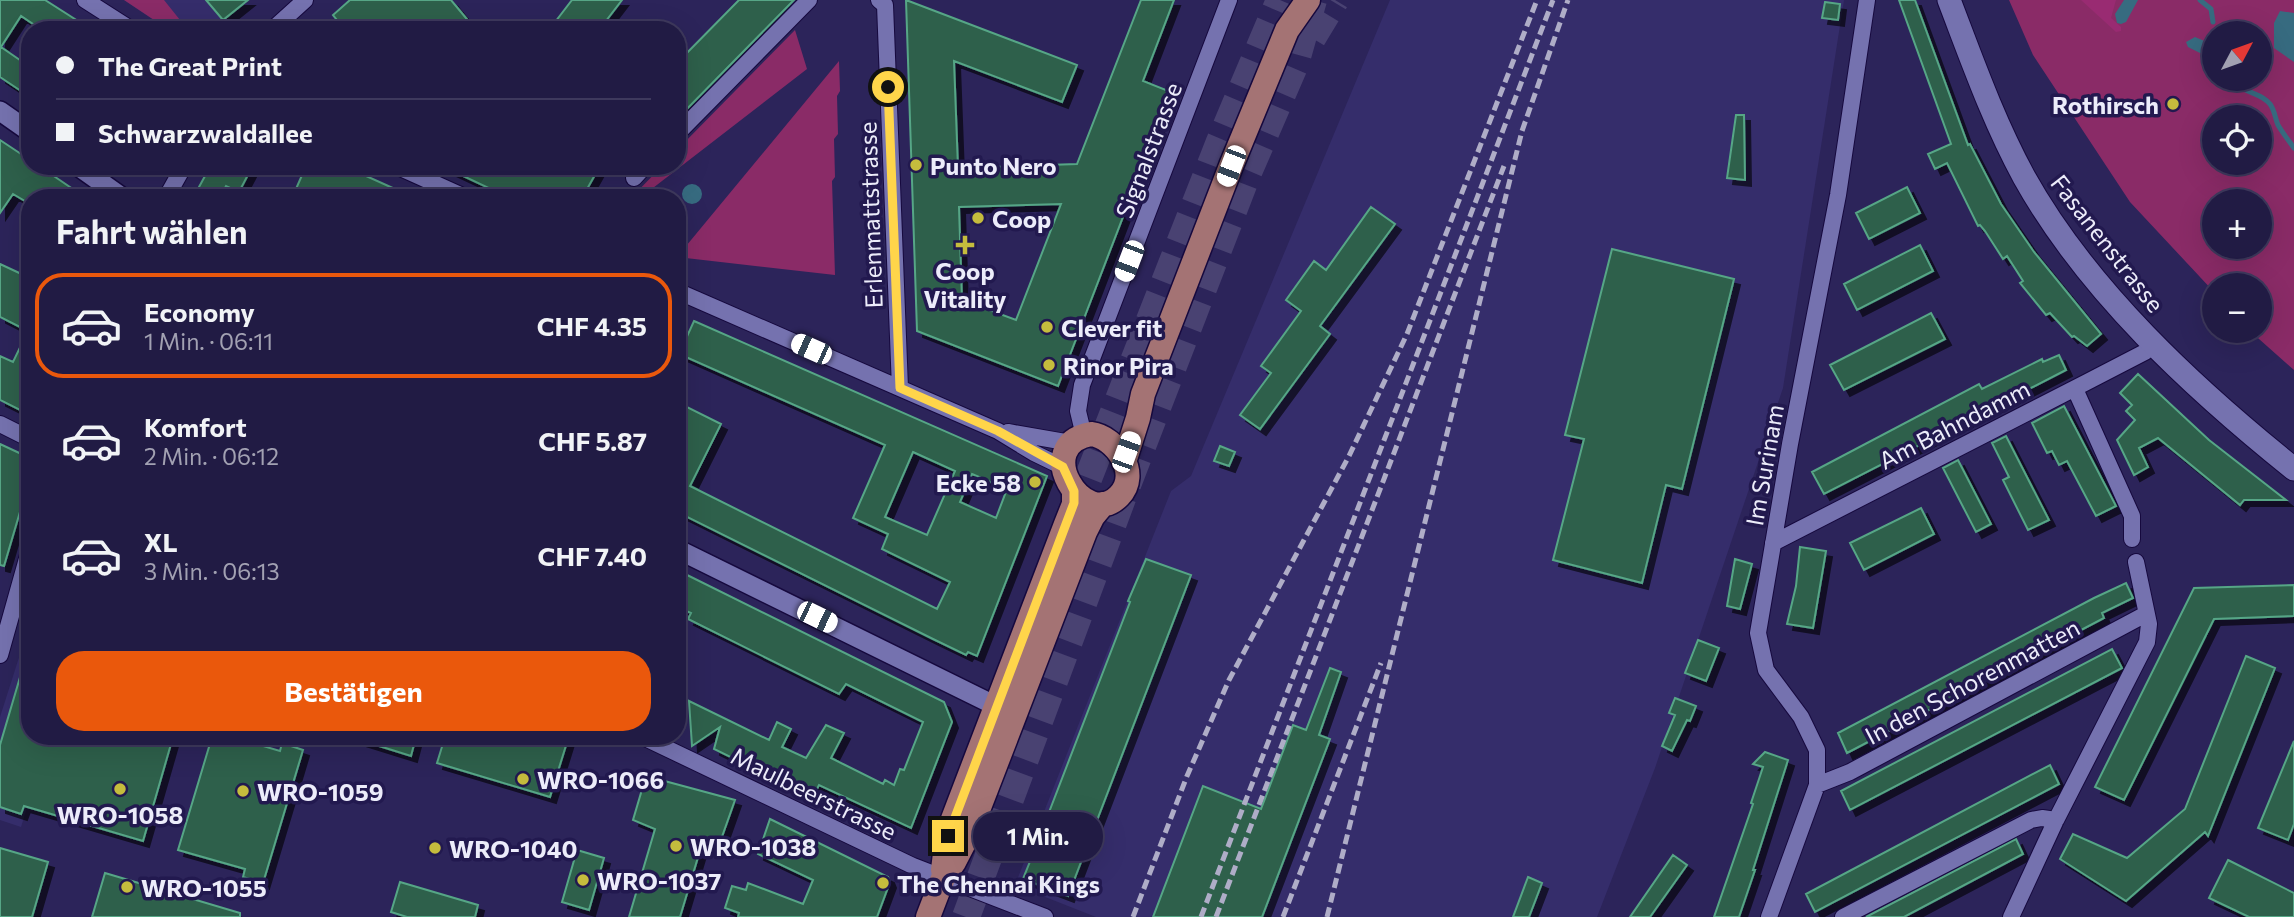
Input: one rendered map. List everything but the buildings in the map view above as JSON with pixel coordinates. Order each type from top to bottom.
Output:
[{"type":"main road","points":[[928,917],[943,878],[970,831],[1085,532],[1103,504],[1118,497],[1124,490],[1127,476],[1124,461],[1143,394],[1287,30],[1293,0]]},
{"type":"main road","points":[[1287,30],[1308,0]]},
{"type":"main road","name":"Fasanenstrasse","points":[[1949,0],[1995,118],[2025,179],[2080,258],[2153,343],[2244,429],[2294,469]]},
{"type":"main road","points":[[943,878],[943,857],[953,818],[1074,503],[1074,491],[1063,467],[1064,455],[1087,439],[1114,431],[1143,394]]},
{"type":"main road","points":[[1087,439],[1124,461]]},
{"type":"main road","points":[[1074,491],[1087,501],[1103,504]]},
{"type":"street","points":[[85,0],[118,21]]},
{"type":"street","points":[[282,21],[305,0]]},
{"type":"street","points":[[686,125],[809,0]]},
{"type":"street","name":"Erlenmattstrasse","points":[[879,0],[885,5],[900,388]]},
{"type":"street","name":"Signalstrasse","points":[[1087,439],[1078,411],[1082,385],[1230,0]]},
{"type":"street","name":"Im Surinam","points":[[1769,917],[1816,785],[1817,750],[1801,717],[1766,670],[1758,633],[1792,430],[1840,184],[1867,0]]},
{"type":"street","points":[[0,111],[21,126]]},
{"type":"street","points":[[91,175],[110,189]]},
{"type":"street","points":[[416,175],[447,189]]},
{"type":"street","points":[[686,295],[998,431],[1063,467]]},
{"type":"street","name":"Am Bahndamm","points":[[1773,542],[2075,389],[2145,352],[2153,343]]},
{"type":"street","points":[[2075,389],[2132,516],[2132,539]]},
{"type":"street","points":[[0,424],[21,434]]},
{"type":"street","points":[[998,431],[1087,439]]},
{"type":"street","points":[[686,553],[996,706]]},
{"type":"street","points":[[2011,917],[2056,820],[2147,642],[2149,631],[2136,562]]},
{"type":"street","points":[[0,655],[21,580]]},
{"type":"street","name":"In den Schorenmatten","points":[[1816,785],[1850,772],[2146,614]]},
{"type":"street","name":"Maulbeerstrasse","points":[[660,745],[913,866],[1045,917]]},
{"type":"street","points":[[1843,917],[2031,820],[2056,820]]},
{"type":"shaded area","points":[[124,0],[248,0],[222,21],[156,21]]},
{"type":"shaded area","points":[[124,0],[164,0],[181,21],[156,21]]},
{"type":"shaded area","points":[[1390,0],[1844,0],[1783,388],[1655,768],[1597,917],[1096,917],[1015,885],[1171,491],[1191,476]]},
{"type":"shaded area","points":[[2009,0],[2294,0],[2294,370],[2264,343],[2272,343],[2272,273],[2202,273],[2202,279],[2130,202],[2033,55]]},
{"type":"shaded area","points":[[2081,0],[2116,0],[2111,18],[2121,27],[2121,31],[2116,32]]},
{"type":"shaded area","points":[[795,30],[807,69],[686,162],[686,141]]},
{"type":"shaded area","points":[[839,61],[838,134],[834,139],[835,177],[832,181],[835,275],[686,258],[686,246]]},
{"type":"shaded area","points":[[653,175],[670,175],[652,189],[640,189]]},
{"type":"shaded area","points":[[21,651],[21,745],[47,745],[21,827],[0,820],[0,717]]},
{"type":"water","points":[[2124,0],[2138,0],[2126,22],[2121,24],[2117,23],[2115,14]]},
{"type":"water","points":[[2280,11],[2294,13],[2294,62],[2274,48],[2274,23]]},
{"type":"water","points":[[2195,37],[2202,40],[2202,54],[2188,47],[2186,42]]},
{"type":"water","points":[[692,184],[701,190],[699,201],[692,204],[686,202],[685,187]]},
{"type":"waterway","points":[[2200,0],[2211,9],[2213,21]]},
{"type":"waterway","points":[[2248,91],[2270,104],[2278,125],[2294,148]]},
{"type":"tunnel","points":[[1073,517],[1219,144],[1280,0]]},
{"type":"tunnel","points":[[966,917],[1127,485],[1246,177],[1295,64],[1313,0]]},
{"type":"tunnel","points":[[1312,38],[1335,0]]},
{"type":"railway","points":[[1133,917],[1187,776],[1229,680],[1349,456],[1407,334],[1537,0]]},
{"type":"railway","points":[[1201,917],[1553,0]]},
{"type":"railway","points":[[1327,917],[1522,131],[1568,0]]},
{"type":"railway","points":[[1216,917],[1504,166]]},
{"type":"railway","points":[[1283,917],[1381,663]]},
{"type":"place","name":"Rothirsch","points":[[2173,104]]},
{"type":"place","name":"Punto Nero","points":[[916,165]]},
{"type":"place","name":"Coop","points":[[978,218]]},
{"type":"place","name":"Coop Vitality","points":[[965,245]]},
{"type":"place","name":"Clever fit","points":[[1047,327]]},
{"type":"place","name":"Rinor Pira","points":[[1049,365]]},
{"type":"place","name":"Ecke 58","points":[[1035,482]]},
{"type":"place","name":"WRO-1066","points":[[523,779]]},
{"type":"place","name":"WRO-1058","points":[[120,789]]},
{"type":"place","name":"WRO-1059","points":[[243,791]]},
{"type":"place","name":"WRO-1038","points":[[676,846]]},
{"type":"place","name":"WRO-1040","points":[[435,848]]},
{"type":"place","name":"WRO-1037","points":[[583,880]]},
{"type":"place","name":"The Chennai Kings","points":[[883,883]]},
{"type":"place","name":"WRO-1055","points":[[127,887]]},
{"type":"route","points":[[888,87],[900,388],[998,431],[1063,467],[1074,491],[1074,503],[948,836]]}]
